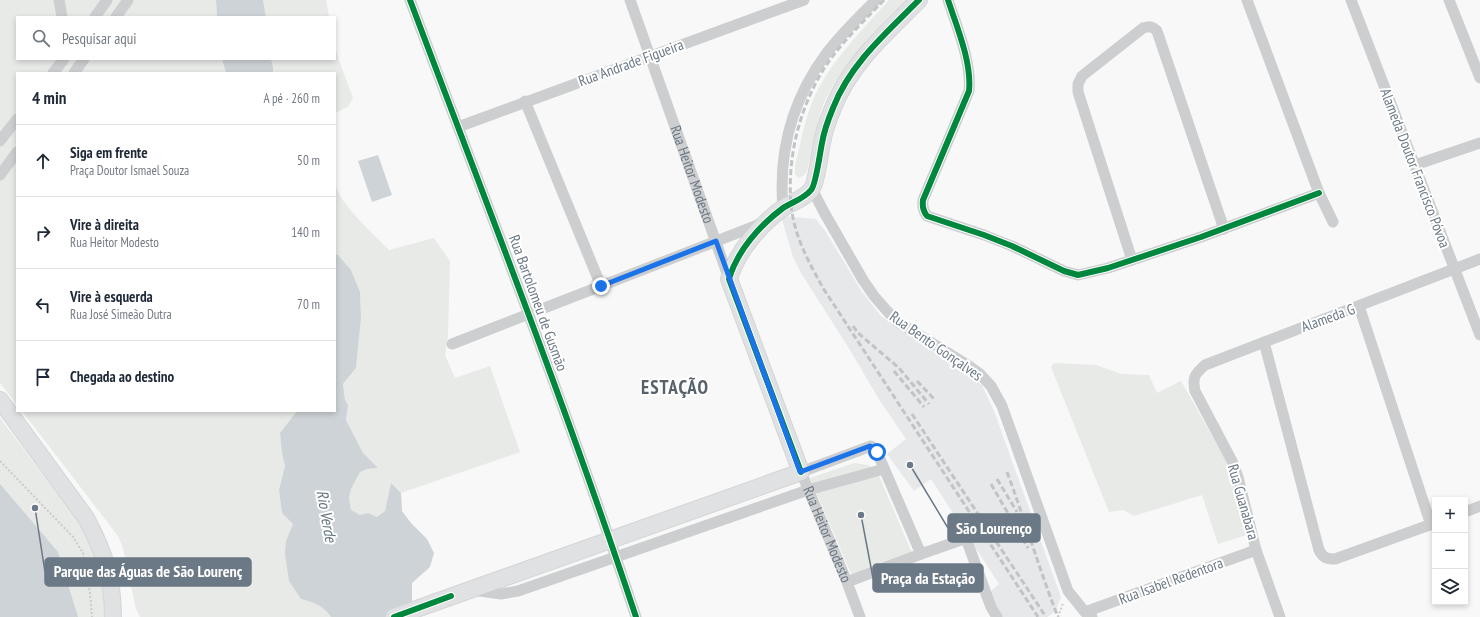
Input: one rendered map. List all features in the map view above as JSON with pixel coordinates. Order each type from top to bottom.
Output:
[{"type":"main road","points":[[729,279],[732,267],[747,244],[767,221],[783,208],[804,196],[812,189],[827,122],[843,85],[856,66],[873,46],[918,0]]},
{"type":"main road","name":"Rua Heitor Modesto","points":[[729,279],[800,472]]},
{"type":"main road","points":[[0,400],[29,438],[86,518],[92,529],[103,554],[113,598],[113,617]]},
{"type":"main road","points":[[394,617],[800,472]]},
{"type":"main road","points":[[113,598],[123,617]]},
{"type":"street","points":[[59,0],[62,16]]},
{"type":"street","points":[[95,16],[107,0]]},
{"type":"street","points":[[117,16],[128,0]]},
{"type":"street","name":"Rua Bartolomeu de Gusmão","points":[[410,0],[529,314],[611,540],[636,617]]},
{"type":"street","name":"Rua Heitor Modesto","points":[[630,0],[729,279]]},
{"type":"street","name":"Rua Andrade Figueira","points":[[458,127],[804,0]]},
{"type":"street","points":[[783,208],[781,185],[783,160],[791,122],[799,100],[827,53],[849,27],[876,0]]},
{"type":"street","points":[[948,0],[968,67],[970,80],[969,91],[923,200],[922,206],[924,212],[928,216],[1012,246],[1064,271],[1078,275],[1108,268],[1224,229],[1320,193]]},
{"type":"street","points":[[1247,0],[1320,193],[1333,222]]},
{"type":"street","name":"Alameda Doutor Francisco Póvoa","points":[[1351,0],[1480,335]]},
{"type":"street","points":[[1449,0],[1480,78]]},
{"type":"street","points":[[1132,260],[1078,88],[1082,76],[1143,28],[1148,26],[1153,27],[1157,31],[1224,229]]},
{"type":"street","points":[[54,72],[63,60]]},
{"type":"street","points":[[71,60],[75,72]]},
{"type":"street","points":[[75,72],[83,60]]},
{"type":"street","points":[[526,101],[601,286]]},
{"type":"street","points":[[0,141],[16,120]]},
{"type":"street","points":[[1415,165],[1480,143]]},
{"type":"street","points":[[0,175],[16,153]]},
{"type":"street","name":"Rua Bento Gonçalves","points":[[812,189],[863,280],[888,312],[898,322],[969,366],[980,374],[991,386],[1002,406],[1068,592],[1088,615]]},
{"type":"street","points":[[452,344],[767,221]]},
{"type":"street","name":"Alameda G","points":[[1196,391],[1193,382],[1195,374],[1205,365],[1480,259]]},
{"type":"street","points":[[1359,306],[1432,521]]},
{"type":"street","points":[[1264,342],[1321,555],[1329,559],[1335,559],[1432,524]]},
{"type":"street","name":"Rua Guanabara","points":[[1196,391],[1233,463],[1238,477],[1256,550],[1280,617]]},
{"type":"street","points":[[800,472],[870,446],[877,452],[921,554]]},
{"type":"street","points":[[470,590],[501,594],[518,591],[808,490],[884,469]]},
{"type":"street","name":"Rua Heitor Modesto","points":[[800,472],[847,582],[860,617]]},
{"type":"street","points":[[1468,511],[1480,506]]},
{"type":"street","points":[[847,582],[921,554],[961,540],[966,540],[991,608],[998,617]]},
{"type":"street","name":"Rua Isabel Redentora","points":[[1088,615],[1256,550]]},
{"type":"path","points":[[0,461],[73,537],[83,553],[90,593],[92,617]]},
{"type":"shaded area","points":[[0,0],[216,0],[217,16],[16,16],[16,60],[222,60],[226,72],[16,72],[16,404],[0,383]]},
{"type":"shaded area","points":[[263,0],[326,0],[329,16],[266,16]]},
{"type":"shaded area","points":[[889,0],[907,0],[857,52],[835,82],[820,114],[807,171],[803,176],[798,178],[795,174],[795,166],[807,117],[818,89],[833,65]]},
{"type":"shaded area","points":[[336,49],[353,98],[348,107],[336,113],[336,72],[273,72],[271,60],[336,60]]},
{"type":"shaded area","points":[[336,186],[344,202],[351,211],[389,250],[434,238],[450,261],[448,337],[445,355],[455,378],[490,366],[520,452],[401,493],[391,483],[385,511],[377,517],[368,513],[360,516],[351,510],[349,498],[351,489],[360,472],[367,469],[377,468],[363,453],[346,420],[348,405],[345,400],[343,384],[356,368],[361,318],[360,292],[351,270],[336,254]]},
{"type":"shaded area","points":[[781,216],[816,219],[826,232],[862,292],[881,316],[982,385],[994,411],[1061,597],[1056,611],[1047,617],[1002,617],[989,593],[999,584],[931,479],[914,491],[887,454],[906,439],[880,401],[850,350],[801,273],[793,257]]},
{"type":"shaded area","points":[[1054,363],[1096,365],[1121,374],[1149,375],[1157,393],[1181,381],[1224,457],[1232,476],[1247,535],[1218,544],[1202,495],[1134,516],[1123,510],[1109,512],[1051,367]]},
{"type":"shaded area","points":[[23,412],[296,412],[280,433],[285,466],[279,490],[282,513],[293,524],[286,541],[301,599],[318,605],[331,617],[140,617],[136,609],[123,548],[118,536]]},
{"type":"shaded area","points":[[0,418],[86,529],[96,546],[108,617],[0,617]]},
{"type":"shaded area","points":[[854,463],[868,465],[877,471],[912,553],[852,576],[810,478]]},
{"type":"water","points":[[216,0],[263,0],[266,16],[217,16]]},
{"type":"water","points":[[222,60],[271,60],[273,67],[273,72],[226,72]]},
{"type":"water","points":[[378,155],[392,195],[372,202],[358,161]]},
{"type":"water","name":"Rio Verde","points":[[336,254],[351,270],[360,292],[361,318],[356,368],[343,384],[345,400],[348,405],[346,420],[363,453],[378,468],[367,469],[360,472],[351,489],[349,498],[351,510],[360,515],[368,513],[377,517],[385,511],[391,483],[401,493],[402,511],[411,523],[427,539],[434,553],[430,567],[412,583],[412,604],[416,617],[331,617],[318,605],[301,599],[289,581],[285,554],[286,541],[293,524],[282,513],[279,490],[285,466],[280,433],[296,412],[336,412]]},
{"type":"water","points":[[0,484],[58,552],[78,617],[0,617]]},
{"type":"railway","points":[[884,0],[836,52],[813,88],[804,109],[793,153],[791,175],[791,197],[795,227],[805,254],[823,288],[1038,617]]},
{"type":"railway","points":[[853,326],[858,333],[899,368],[929,404]]},
{"type":"railway","points":[[894,371],[924,407]]},
{"type":"railway","points":[[917,381],[935,400]]},
{"type":"railway","points":[[912,414],[1046,617]]},
{"type":"railway","points":[[1007,472],[1058,617]]},
{"type":"railway","points":[[997,479],[1017,512]]},
{"type":"railway","points":[[991,484],[1028,548]]},
{"type":"cycle path","points":[[410,0],[554,384],[610,539],[636,617]]},
{"type":"cycle path","points":[[801,472],[729,279],[738,258],[750,239],[774,215],[811,190],[816,175],[825,130],[840,92],[849,77],[870,50],[919,0]]},
{"type":"cycle path","points":[[948,0],[966,57],[969,91],[923,200],[923,209],[927,216],[984,235],[1012,246],[1064,271],[1078,275],[1108,268],[1201,237],[1319,193]]},
{"type":"cycle path","points":[[394,617],[451,596]]},
{"type":"place","name":"São Lourenço","points":[[910,465]]},
{"type":"place","name":"Parque das Águas de São Lourenç","points":[[35,508]]},
{"type":"place","name":"Praça da Estação","points":[[861,515]]},
{"type":"district","name":"ESTAÇÃO","points":[[675,387]]},
{"type":"route","points":[[601,286],[716,241],[800,472],[870,446],[877,452]]}]
